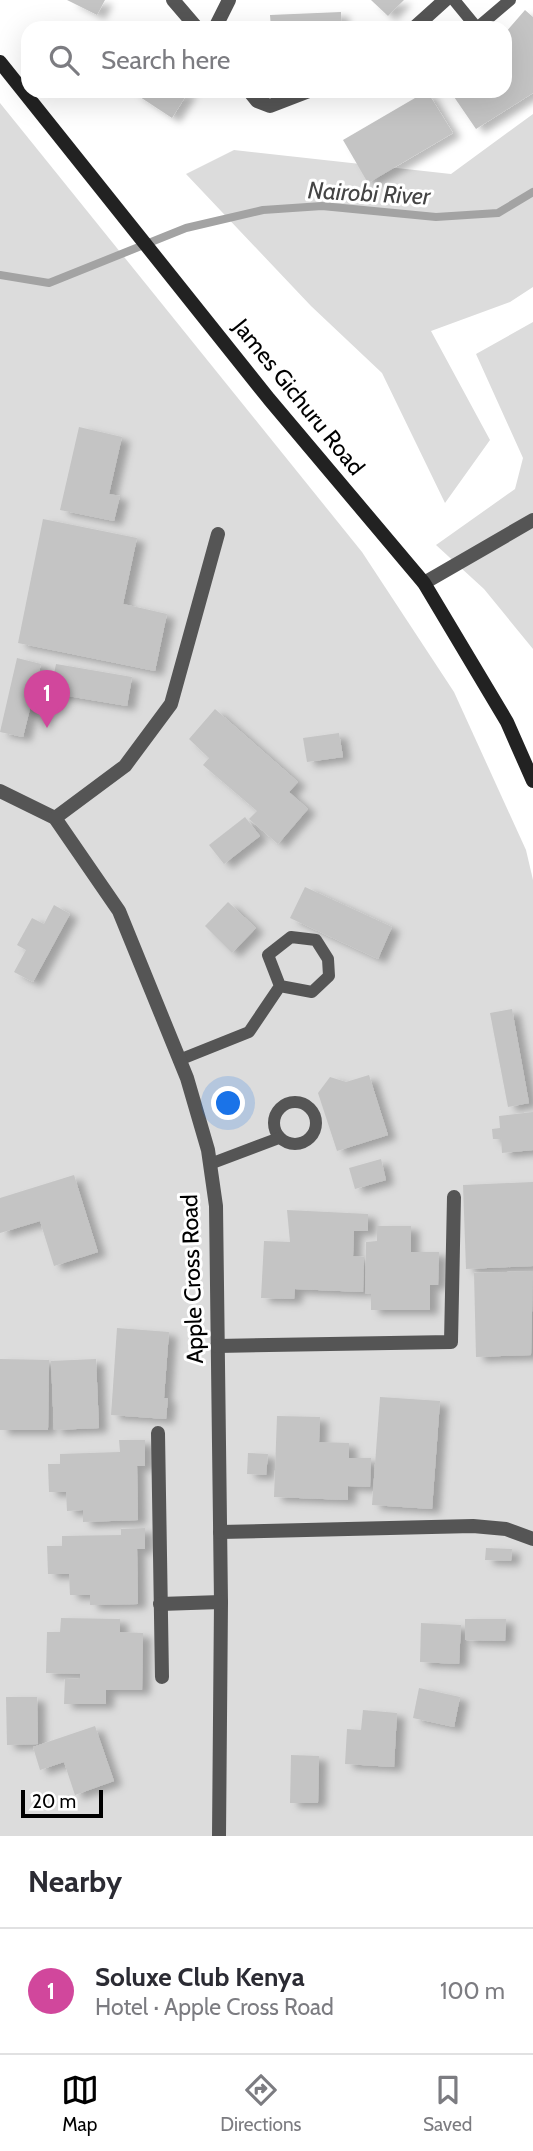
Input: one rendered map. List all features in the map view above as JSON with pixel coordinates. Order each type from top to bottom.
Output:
[{"type":"main road","name":"James Gichuru Road","points":[[0,62],[21,88]]},
{"type":"main road","name":"James Gichuru Road","points":[[29,98],[269,399],[424,583],[507,722],[533,781]]},
{"type":"street","points":[[173,0],[191,21]]},
{"type":"street","points":[[218,21],[229,0]]},
{"type":"street","points":[[422,21],[445,0]]},
{"type":"street","points":[[255,98],[270,106],[291,98]]},
{"type":"street","points":[[424,583],[533,520]]},
{"type":"street","points":[[55,818],[125,766],[172,704],[218,534]]},
{"type":"street","name":"Apple Cross Road","points":[[0,791],[55,818],[119,911],[180,1059],[210,1164],[216,1206],[221,1602],[219,1836]]},
{"type":"street","points":[[217,1346],[451,1342],[454,1197]]},
{"type":"street","points":[[158,1433],[162,1677]]},
{"type":"street","points":[[220,1532],[473,1526],[506,1529],[533,1539]]},
{"type":"street","points":[[160,1604],[221,1602]]},
{"type":"lane","points":[[454,0],[471,21]]},
{"type":"lane","points":[[485,21],[510,0]]},
{"type":"lane","points":[[291,937],[316,940],[328,959],[329,976],[312,992],[280,986],[268,956],[291,937]]},
{"type":"lane","points":[[180,1059],[249,1032],[280,986]]},
{"type":"lane","points":[[210,1164],[279,1138]]},
{"type":"shaded area","points":[[0,103],[362,552],[454,692],[526,850],[533,880],[533,1836],[0,1836]]},
{"type":"shaded area","points":[[533,114],[533,287],[510,302],[431,331],[490,440],[445,503],[382,373],[311,306],[186,174],[234,150],[451,174]]},
{"type":"shaded area","points":[[533,322],[533,649],[484,589],[436,545],[515,489],[523,458],[476,354]]},
{"type":"building","points":[[67,0],[105,0],[97,15]]},
{"type":"building","points":[[371,0],[404,0],[388,16]]},
{"type":"building","points":[[525,10],[533,17],[533,93],[476,129],[455,98],[512,98],[512,25]]},
{"type":"building","points":[[341,12],[342,21],[270,21],[270,15]]},
{"type":"building","points":[[142,98],[185,98],[172,118]]},
{"type":"building","points":[[415,98],[431,98],[453,133],[368,183],[343,140]]},
{"type":"building","points":[[79,427],[122,437],[109,494],[120,496],[114,521],[60,510]]},
{"type":"building","points":[[43,519],[137,538],[123,604],[167,614],[155,671],[18,643]]},
{"type":"building","points":[[17,658],[41,664],[23,737],[0,732]]},
{"type":"building","points":[[56,664],[132,677],[127,706],[50,693]]},
{"type":"building","points":[[215,709],[298,782],[289,792],[308,809],[278,844],[249,819],[257,811],[203,765],[209,758],[189,739]]},
{"type":"building","points":[[339,733],[343,757],[307,762],[303,738]]},
{"type":"building","points":[[245,817],[260,836],[224,864],[209,845]]},
{"type":"building","points":[[305,887],[392,927],[378,959],[290,918]]},
{"type":"building","points":[[228,902],[256,928],[232,953],[205,926]]},
{"type":"building","points":[[54,905],[70,914],[33,982],[14,972],[26,950],[17,945],[32,918],[44,924]]},
{"type":"building","points":[[512,1009],[529,1103],[508,1107],[490,1013]]},
{"type":"building","points":[[369,1075],[388,1135],[337,1151],[318,1093],[330,1077],[346,1082]]},
{"type":"building","points":[[533,1112],[533,1150],[502,1153],[501,1139],[493,1139],[492,1129],[500,1128],[499,1116]]},
{"type":"building","points":[[381,1159],[386,1180],[355,1189],[349,1168]]},
{"type":"building","points":[[74,1175],[98,1252],[54,1266],[40,1221],[0,1233],[0,1198]]},
{"type":"building","points":[[533,1182],[533,1266],[466,1269],[463,1185]]},
{"type":"building","points":[[287,1210],[368,1214],[368,1231],[354,1231],[353,1256],[364,1257],[363,1292],[295,1289],[294,1299],[261,1298],[264,1241],[290,1242]]},
{"type":"building","points":[[377,1226],[411,1226],[411,1252],[439,1252],[438,1285],[430,1285],[430,1310],[371,1310],[371,1294],[365,1293],[366,1242],[377,1241]]},
{"type":"building","points":[[533,1271],[531,1355],[476,1357],[474,1273]]},
{"type":"building","points":[[117,1328],[169,1332],[164,1398],[168,1398],[166,1419],[111,1415]]},
{"type":"building","points":[[0,1359],[49,1360],[48,1430],[0,1430]]},
{"type":"building","points":[[96,1359],[99,1428],[54,1430],[51,1361]]},
{"type":"building","points":[[380,1397],[440,1401],[432,1509],[372,1505]]},
{"type":"building","points":[[277,1416],[320,1417],[319,1442],[349,1443],[349,1458],[371,1458],[370,1487],[348,1486],[348,1500],[274,1497]]},
{"type":"building","points":[[119,1440],[145,1440],[145,1466],[137,1466],[138,1520],[83,1522],[83,1510],[67,1511],[66,1492],[49,1492],[48,1464],[60,1464],[60,1454],[120,1452]]},
{"type":"building","points":[[248,1453],[268,1454],[266,1475],[247,1474]]},
{"type":"building","points":[[145,1528],[145,1549],[137,1549],[138,1604],[90,1605],[90,1595],[70,1595],[69,1574],[48,1574],[47,1546],[62,1546],[62,1536],[121,1535],[121,1529]]},
{"type":"building","points":[[486,1548],[512,1549],[511,1561],[485,1560]]},
{"type":"building","points":[[61,1618],[120,1619],[120,1632],[143,1633],[142,1690],[106,1690],[106,1704],[64,1704],[65,1678],[80,1679],[80,1674],[46,1673],[47,1632],[60,1632]]},
{"type":"building","points":[[465,1619],[506,1619],[505,1641],[465,1640]]},
{"type":"building","points":[[421,1623],[461,1625],[459,1664],[420,1662]]},
{"type":"building","points":[[419,1688],[460,1697],[454,1727],[413,1718]]},
{"type":"building","points":[[6,1697],[37,1697],[38,1744],[7,1745]]},
{"type":"building","points":[[363,1710],[397,1713],[394,1767],[345,1764],[347,1729],[361,1730]]},
{"type":"building","points":[[95,1726],[114,1781],[75,1795],[64,1762],[40,1770],[33,1747]]},
{"type":"building","points":[[291,1755],[319,1756],[318,1803],[290,1803]]},
{"type":"waterway","name":"Nairobi River","points":[[0,275],[49,283],[186,228],[263,210],[322,206],[436,217],[498,213],[533,192]]},
{"type":"place","name":"Soluxe Club Kenya","points":[[47,728]]}]
